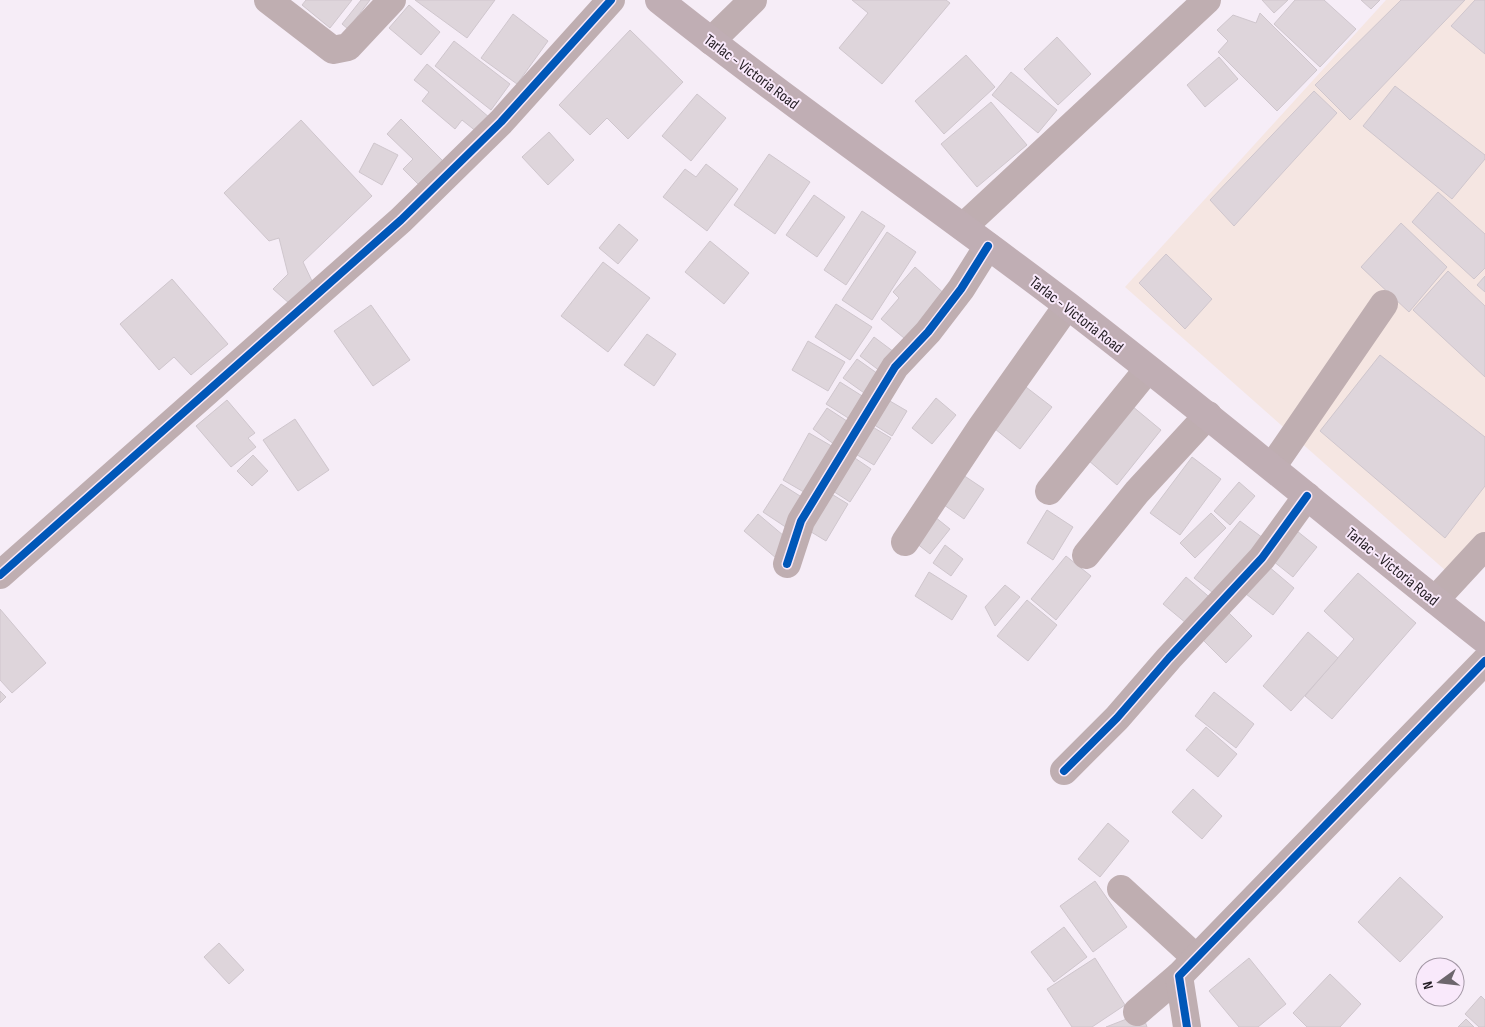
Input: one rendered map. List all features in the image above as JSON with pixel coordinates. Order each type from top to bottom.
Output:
[{"type":"main road","name":"Tarlac - Victoria Road","points":[[659,0],[711,41],[963,226],[1148,368],[1485,640]]},
{"type":"street","points":[[268,0],[333,50],[339,50],[348,47],[392,0]]},
{"type":"street","points":[[0,575],[401,220],[501,122],[611,0]]},
{"type":"street","points":[[711,41],[753,0]]},
{"type":"street","points":[[963,226],[1207,0]]},
{"type":"street","points":[[787,564],[801,521],[895,367],[939,318],[961,289],[988,246]]},
{"type":"street","points":[[1272,468],[1384,304]]},
{"type":"street","points":[[905,542],[982,426],[1067,306]]},
{"type":"street","points":[[1049,491],[1148,368]]},
{"type":"street","points":[[1086,555],[1137,492],[1208,415]]},
{"type":"street","points":[[1064,771],[1117,718],[1169,658],[1255,566],[1307,496]]},
{"type":"street","points":[[1435,600],[1485,546]]},
{"type":"street","points":[[1137,1012],[1187,967],[1485,661]]},
{"type":"street","points":[[1121,889],[1187,967],[1187,1027]]},
{"type":"shaded area","points":[[1386,0],[1485,0],[1485,564],[1463,586],[1125,287]]},
{"type":"building","points":[[306,0],[352,0],[330,28],[302,5]]},
{"type":"building","points":[[361,0],[370,0],[348,29],[342,24]]},
{"type":"building","points":[[415,0],[495,0],[467,38]]},
{"type":"building","points":[[852,0],[946,0],[950,3],[882,84],[839,48],[868,13]]},
{"type":"building","points":[[1262,0],[1288,0],[1274,13]]},
{"type":"building","points":[[1295,0],[1324,0],[1356,29],[1320,67],[1274,24]]},
{"type":"building","points":[[1361,0],[1380,0],[1371,9]]},
{"type":"building","points":[[1401,0],[1465,0],[1350,120],[1315,85]]},
{"type":"building","points":[[1475,0],[1485,0],[1485,54],[1451,26]]},
{"type":"building","points":[[409,5],[440,32],[421,55],[389,28]]},
{"type":"building","points":[[1260,13],[1317,70],[1277,111],[1218,52],[1228,41],[1217,30],[1233,15],[1256,23]]},
{"type":"building","points":[[513,14],[548,41],[517,84],[481,58]]},
{"type":"building","points":[[630,30],[683,82],[628,139],[607,118],[590,135],[559,105]]},
{"type":"building","points":[[1057,37],[1091,74],[1058,105],[1024,69]]},
{"type":"building","points":[[454,41],[510,84],[491,110],[435,66]]},
{"type":"building","points":[[966,55],[995,87],[944,134],[915,101]]},
{"type":"building","points":[[1219,57],[1238,79],[1205,107],[1187,85]]},
{"type":"building","points":[[427,64],[490,118],[477,132],[462,120],[455,129],[422,101],[429,92],[414,80]]},
{"type":"building","points":[[1011,72],[1057,110],[1038,133],[992,95]]},
{"type":"building","points":[[1395,86],[1485,155],[1485,159],[1452,199],[1363,126]]},
{"type":"building","points":[[1314,91],[1337,113],[1234,226],[1210,200]]},
{"type":"building","points":[[697,94],[726,118],[691,161],[662,136]]},
{"type":"building","points":[[991,102],[1027,145],[977,187],[941,144]]},
{"type":"building","points":[[401,119],[447,165],[436,176],[431,171],[418,184],[403,169],[413,159],[387,134]]},
{"type":"building","points":[[301,120],[372,196],[303,262],[312,281],[290,304],[273,289],[288,274],[279,238],[269,241],[224,193]]},
{"type":"building","points":[[549,132],[574,160],[548,185],[522,157]]},
{"type":"building","points":[[374,143],[398,155],[382,185],[359,172]]},
{"type":"building","points":[[769,154],[810,182],[775,234],[734,205]]},
{"type":"building","points":[[706,164],[738,189],[707,231],[663,197],[685,169],[696,177]]},
{"type":"building","points":[[1438,192],[1485,234],[1485,268],[1474,279],[1412,222]]},
{"type":"building","points":[[814,195],[845,217],[817,257],[786,235]]},
{"type":"building","points":[[862,211],[885,226],[846,285],[824,270]]},
{"type":"building","points":[[1401,223],[1447,267],[1409,312],[1361,267]]},
{"type":"building","points":[[619,224],[638,240],[618,264],[599,248]]},
{"type":"building","points":[[887,232],[916,252],[872,320],[842,300]]},
{"type":"building","points":[[710,241],[749,273],[724,304],[685,272]]},
{"type":"building","points":[[1166,254],[1212,299],[1185,329],[1139,283]]},
{"type":"building","points":[[603,262],[650,298],[608,352],[561,316]]},
{"type":"building","points":[[915,267],[948,297],[904,338],[881,319],[899,298],[893,292]]},
{"type":"building","points":[[1448,271],[1485,306],[1485,377],[1413,310]]},
{"type":"building","points":[[1485,276],[1485,292],[1477,285]]},
{"type":"building","points":[[172,279],[228,344],[191,375],[174,357],[159,370],[120,324]]},
{"type":"building","points":[[836,304],[872,327],[850,360],[815,337]]},
{"type":"building","points":[[371,305],[410,360],[373,386],[334,331]]},
{"type":"building","points":[[647,334],[676,354],[654,386],[624,365]]},
{"type":"building","points":[[874,337],[898,355],[884,374],[860,356]]},
{"type":"building","points":[[808,341],[845,362],[828,391],[792,370]]},
{"type":"building","points":[[1380,355],[1485,437],[1485,486],[1445,538],[1320,431]]},
{"type":"building","points":[[857,359],[881,376],[867,395],[843,378]]},
{"type":"building","points":[[840,382],[867,399],[853,421],[826,404]]},
{"type":"building","points":[[1022,384],[1052,407],[1020,449],[990,425]]},
{"type":"building","points":[[883,397],[907,411],[892,436],[868,421]]},
{"type":"building","points":[[936,398],[956,415],[932,444],[912,428]]},
{"type":"building","points":[[227,400],[255,433],[248,438],[256,447],[231,467],[196,426]]},
{"type":"building","points":[[1132,406],[1161,430],[1117,485],[1088,460]]},
{"type":"building","points":[[827,408],[853,425],[838,447],[813,429]]},
{"type":"building","points":[[295,419],[329,470],[298,491],[263,440]]},
{"type":"building","points":[[866,423],[891,438],[874,465],[849,450]]},
{"type":"building","points":[[809,433],[835,448],[809,495],[783,480]]},
{"type":"building","points":[[846,452],[871,469],[850,502],[825,486]]},
{"type":"building","points":[[253,455],[268,471],[252,486],[237,471]]},
{"type":"building","points":[[1192,457],[1221,479],[1180,535],[1150,513]]},
{"type":"building","points":[[957,471],[984,489],[964,519],[937,500]]},
{"type":"building","points":[[1239,482],[1255,496],[1230,525],[1214,511]]},
{"type":"building","points":[[781,484],[808,501],[790,530],[763,512]]},
{"type":"building","points":[[825,490],[848,504],[826,541],[803,527]]},
{"type":"building","points":[[1047,510],[1073,527],[1053,560],[1027,543]]},
{"type":"building","points":[[930,513],[950,529],[930,554],[911,539]]},
{"type":"building","points":[[1211,513],[1226,528],[1195,558],[1180,543]]},
{"type":"building","points":[[758,514],[790,541],[776,558],[744,531]]},
{"type":"building","points":[[1240,521],[1263,538],[1217,596],[1194,578]]},
{"type":"building","points":[[1292,527],[1317,547],[1293,577],[1268,557]]},
{"type":"building","points":[[945,545],[963,559],[951,576],[933,563]]},
{"type":"building","points":[[1066,556],[1091,576],[1056,620],[1031,599]]},
{"type":"building","points":[[1268,566],[1294,588],[1273,615],[1246,594]]},
{"type":"building","points":[[929,572],[967,596],[952,620],[915,596]]},
{"type":"building","points":[[1358,573],[1416,623],[1332,719],[1305,696],[1354,639],[1324,611]]},
{"type":"building","points":[[1186,577],[1214,601],[1192,628],[1163,604]]},
{"type":"building","points":[[1005,585],[1020,597],[995,626],[985,607]]},
{"type":"building","points":[[1027,600],[1057,625],[1028,661],[997,636]]},
{"type":"building","points":[[0,609],[46,663],[12,693],[0,680]]},
{"type":"building","points":[[1226,610],[1252,636],[1226,663],[1200,637]]},
{"type":"building","points":[[1308,632],[1338,658],[1291,711],[1263,686]]},
{"type":"building","points":[[0,691],[6,697],[0,703]]},
{"type":"building","points":[[1214,692],[1254,724],[1236,748],[1195,716]]},
{"type":"building","points":[[1206,727],[1237,754],[1218,777],[1186,750]]},
{"type":"building","points":[[1193,789],[1222,816],[1202,839],[1172,812]]},
{"type":"building","points":[[1108,823],[1129,841],[1100,877],[1078,859]]},
{"type":"building","points":[[1400,877],[1443,917],[1400,962],[1358,922]]},
{"type":"building","points":[[1095,881],[1127,927],[1093,952],[1060,906]]},
{"type":"building","points":[[1064,927],[1087,957],[1054,982],[1031,952]]},
{"type":"building","points":[[219,943],[244,970],[229,984],[204,957]]},
{"type":"building","points":[[1095,958],[1125,1005],[1092,1027],[1072,1027],[1047,989]]},
{"type":"building","points":[[1249,958],[1286,1004],[1258,1027],[1239,1027],[1209,991]]},
{"type":"building","points":[[1330,974],[1361,1004],[1340,1027],[1307,1027],[1293,1013]]},
{"type":"building","points":[[1481,996],[1485,1000],[1485,1027],[1479,1027],[1465,1014]]},
{"type":"building","points":[[1142,1013],[1147,1027],[1106,1027]]},
{"type":"building","points":[[1466,1019],[1474,1027],[1458,1027]]},
{"type":"cycle path","points":[[0,575],[401,220],[501,122],[611,0]]},
{"type":"cycle path","points":[[787,564],[801,521],[895,367],[928,332],[961,289],[988,246]]},
{"type":"cycle path","points":[[1064,771],[1117,718],[1169,658],[1262,558],[1307,496]]},
{"type":"cycle path","points":[[1187,1027],[1179,976],[1485,661]]}]
